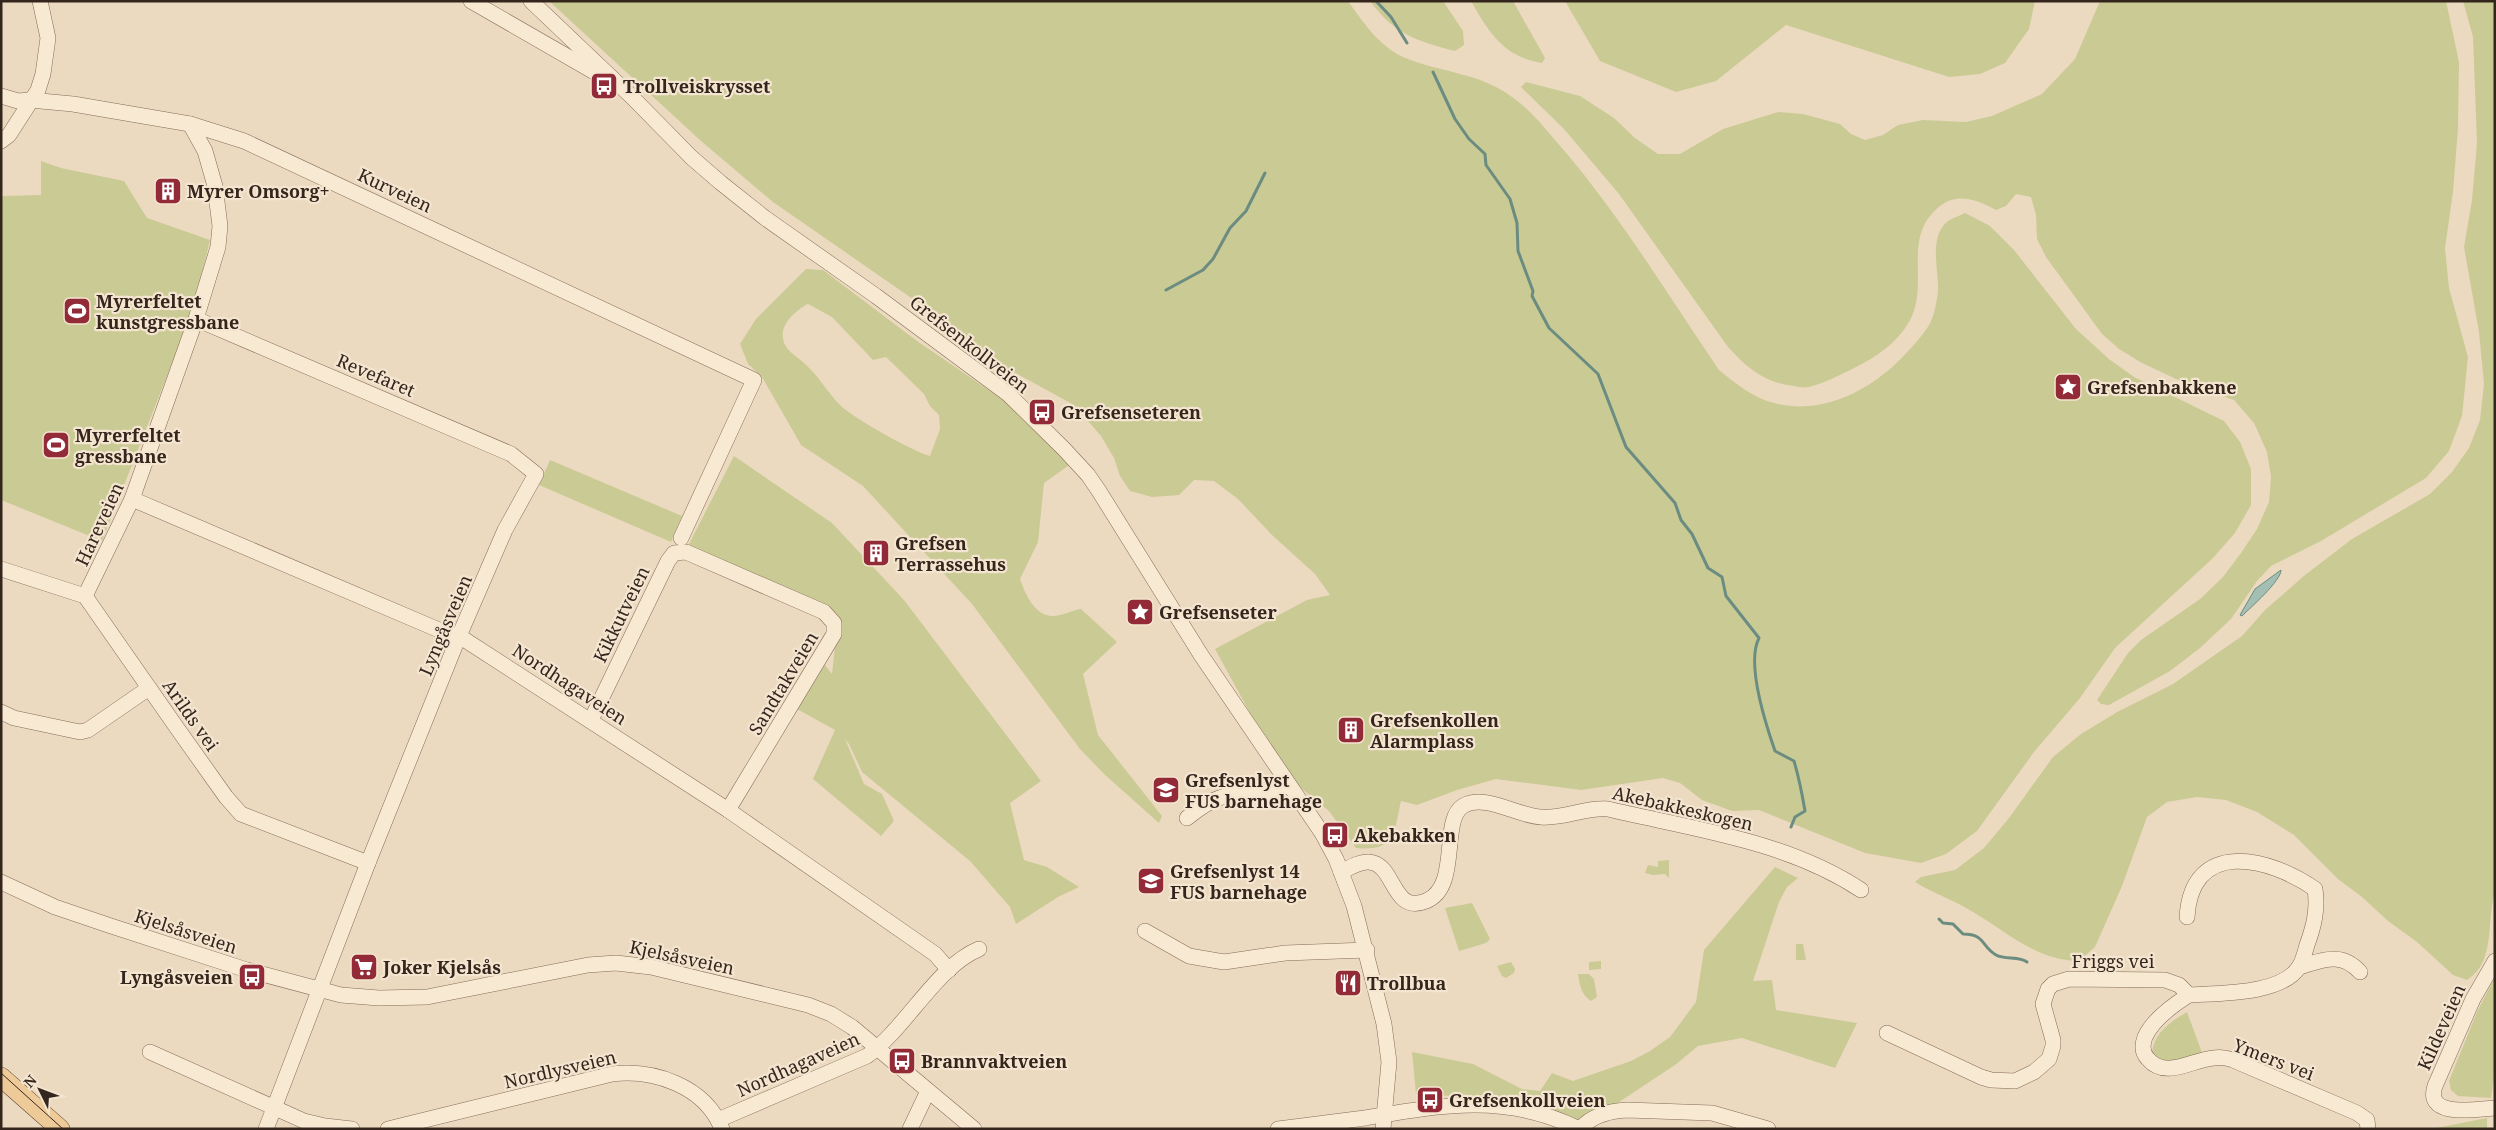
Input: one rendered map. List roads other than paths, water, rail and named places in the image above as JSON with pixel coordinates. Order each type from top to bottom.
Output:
[{"type":"main road","points":[[1,1077],[60,1129]]},
{"type":"street","points":[[1,142],[8,135],[38,90],[43,74],[48,38],[40,1]]},
{"type":"street","points":[[471,1],[583,59]]},
{"type":"street","name":"Grefsenkollveien","points":[[531,1],[583,59],[615,83],[692,158],[740,199],[1001,390],[1068,453],[1099,490],[1201,655],[1322,833],[1341,872],[1354,906],[1367,950],[1387,1040],[1389,1071],[1383,1129]]},
{"type":"street","name":"Kurveien","points":[[1,96],[18,101],[30,100],[190,124],[244,141],[754,380],[681,538]]},
{"type":"street","name":"Hareveien","points":[[86,596],[132,499],[216,257],[220,226],[215,186],[205,151],[190,124]]},
{"type":"street","name":"Revefaret","points":[[196,319],[512,454],[536,474]]},
{"type":"street","name":"Lyngåsveien","points":[[266,1129],[368,863],[459,636],[505,530],[536,474]]},
{"type":"street","name":"Nordhagaveien","points":[[132,499],[446,633],[459,636],[728,810],[934,954],[949,970]]},
{"type":"street","name":"Sandtakveien","points":[[674,553],[686,552],[767,587],[824,612],[834,623],[832,639],[728,810]]},
{"type":"street","name":"Kikkutveien","points":[[591,720],[668,561],[674,553]]},
{"type":"street","points":[[1,569],[86,596]]},
{"type":"street","name":"Arilds vei","points":[[86,596],[226,797],[241,814],[368,863]]},
{"type":"street","points":[[1,712],[14,718],[80,732],[88,730],[149,688]]},
{"type":"street","points":[[1187,818],[1201,806],[1218,798],[1239,794],[1265,794],[1288,785]]},
{"type":"street","name":"Akebakkeskogen","points":[[1341,872],[1364,862],[1374,863],[1384,870],[1395,890],[1403,899],[1414,903],[1428,900],[1439,890],[1442,884],[1451,847],[1454,817],[1462,807],[1471,803],[1487,803],[1539,817],[1591,809],[1608,809],[1779,850],[1861,890]]},
{"type":"street","points":[[2188,917],[2188,902],[2193,886],[2199,877],[2219,865],[2231,862],[2262,862],[2296,876],[2315,889],[2318,907],[2312,932],[2299,967],[2289,978],[2261,989],[2189,995]]},
{"type":"street","name":"Kjelsåsveien","points":[[1,882],[78,915],[247,970],[320,991],[365,998],[427,996],[588,965],[628,964],[657,969],[820,1009],[842,1020],[878,1047],[974,1129]]},
{"type":"street","points":[[1145,930],[1189,956],[1224,962],[1285,952],[1367,950]]},
{"type":"street","name":"Nordhagaveien","points":[[720,1124],[855,1062],[878,1047],[949,970],[969,953],[979,950]]},
{"type":"street","points":[[2299,967],[2322,960],[2340,959],[2351,962],[2360,972]]},
{"type":"street","name":"Kildeveien","points":[[2495,961],[2474,999],[2435,1086],[2433,1097],[2442,1107],[2450,1110],[2495,1108]]},
{"type":"street","name":"Friggs vei","points":[[1887,1033],[1981,1077],[1991,1080],[2015,1081],[2034,1072],[2048,1059],[2052,1052],[2053,1040],[2043,1004],[2048,989],[2053,984],[2069,979],[2165,980],[2179,985],[2189,995]]},
{"type":"street","name":"Ymers vei","points":[[2189,995],[2161,1016],[2146,1034],[2143,1050],[2151,1062],[2171,1068],[2214,1058],[2233,1060],[2357,1113],[2367,1120],[2368,1129]]},
{"type":"street","points":[[150,1052],[274,1108],[315,1124],[352,1129]]},
{"type":"street","name":"Nordlysveien","points":[[388,1129],[622,1073],[653,1075],[678,1084],[696,1096],[720,1124]]},
{"type":"street","points":[[910,1129],[928,1091]]},
{"type":"street","points":[[1278,1129],[1385,1113],[1464,1104],[1495,1105],[1541,1113],[1579,1129],[1592,1118],[1616,1110],[1712,1113],[1768,1129]]},
{"type":"waterway","points":[[1376,1],[1391,17],[1407,43]]},
{"type":"waterway","points":[[1433,72],[1455,119],[1469,139],[1485,154],[1486,165],[1510,199],[1517,223],[1518,251],[1533,291],[1532,296],[1549,328],[1598,374],[1626,447],[1675,503],[1681,520],[1692,534],[1708,568],[1722,577],[1726,596],[1759,638],[1756,649],[1756,678],[1767,726],[1775,751],[1794,761],[1805,811],[1795,817],[1791,827]]},
{"type":"waterway","points":[[1166,290],[1203,270],[1213,259],[1230,228],[1246,211],[1265,173]]},
{"type":"waterway","points":[[1939,919],[1943,923],[1953,924],[1963,934],[1979,938],[1996,955],[2027,962]]},
{"type":"tram line","points":[[1,1073],[63,1129]]},
{"type":"place","name":"Trollveiskrysset","points":[[604,86]]},
{"type":"place","name":"Myrer Omsorg+","points":[[168,191]]},
{"type":"place","name":"Myrerfeltet kunstgressbane","points":[[77,311]]},
{"type":"place","name":"Grefsenbakkene","points":[[2068,387]]},
{"type":"place","name":"Grefsenseteren","points":[[1042,412]]},
{"type":"place","name":"Myrerfeltet gressbane","points":[[56,445]]},
{"type":"place","name":"Grefsen Terrassehus","points":[[876,553]]},
{"type":"place","name":"Grefsenseter","points":[[1140,612]]},
{"type":"place","name":"Grefsenkollen Alarmplass","points":[[1351,730]]},
{"type":"place","name":"Grefsenlyst FUS barnehage","points":[[1166,790]]},
{"type":"place","name":"Akebakken","points":[[1335,835]]},
{"type":"place","name":"Grefsenlyst 14 FUS barnehage","points":[[1151,881]]},
{"type":"place","name":"Joker Kjelsås","points":[[364,967]]},
{"type":"place","name":"Lyngåsveien","points":[[252,977]]},
{"type":"place","name":"Trollbua","points":[[1348,983]]},
{"type":"place","name":"Brannvaktveien","points":[[902,1061]]},
{"type":"place","name":"Grefsenkollveien","points":[[1430,1100]]}]
